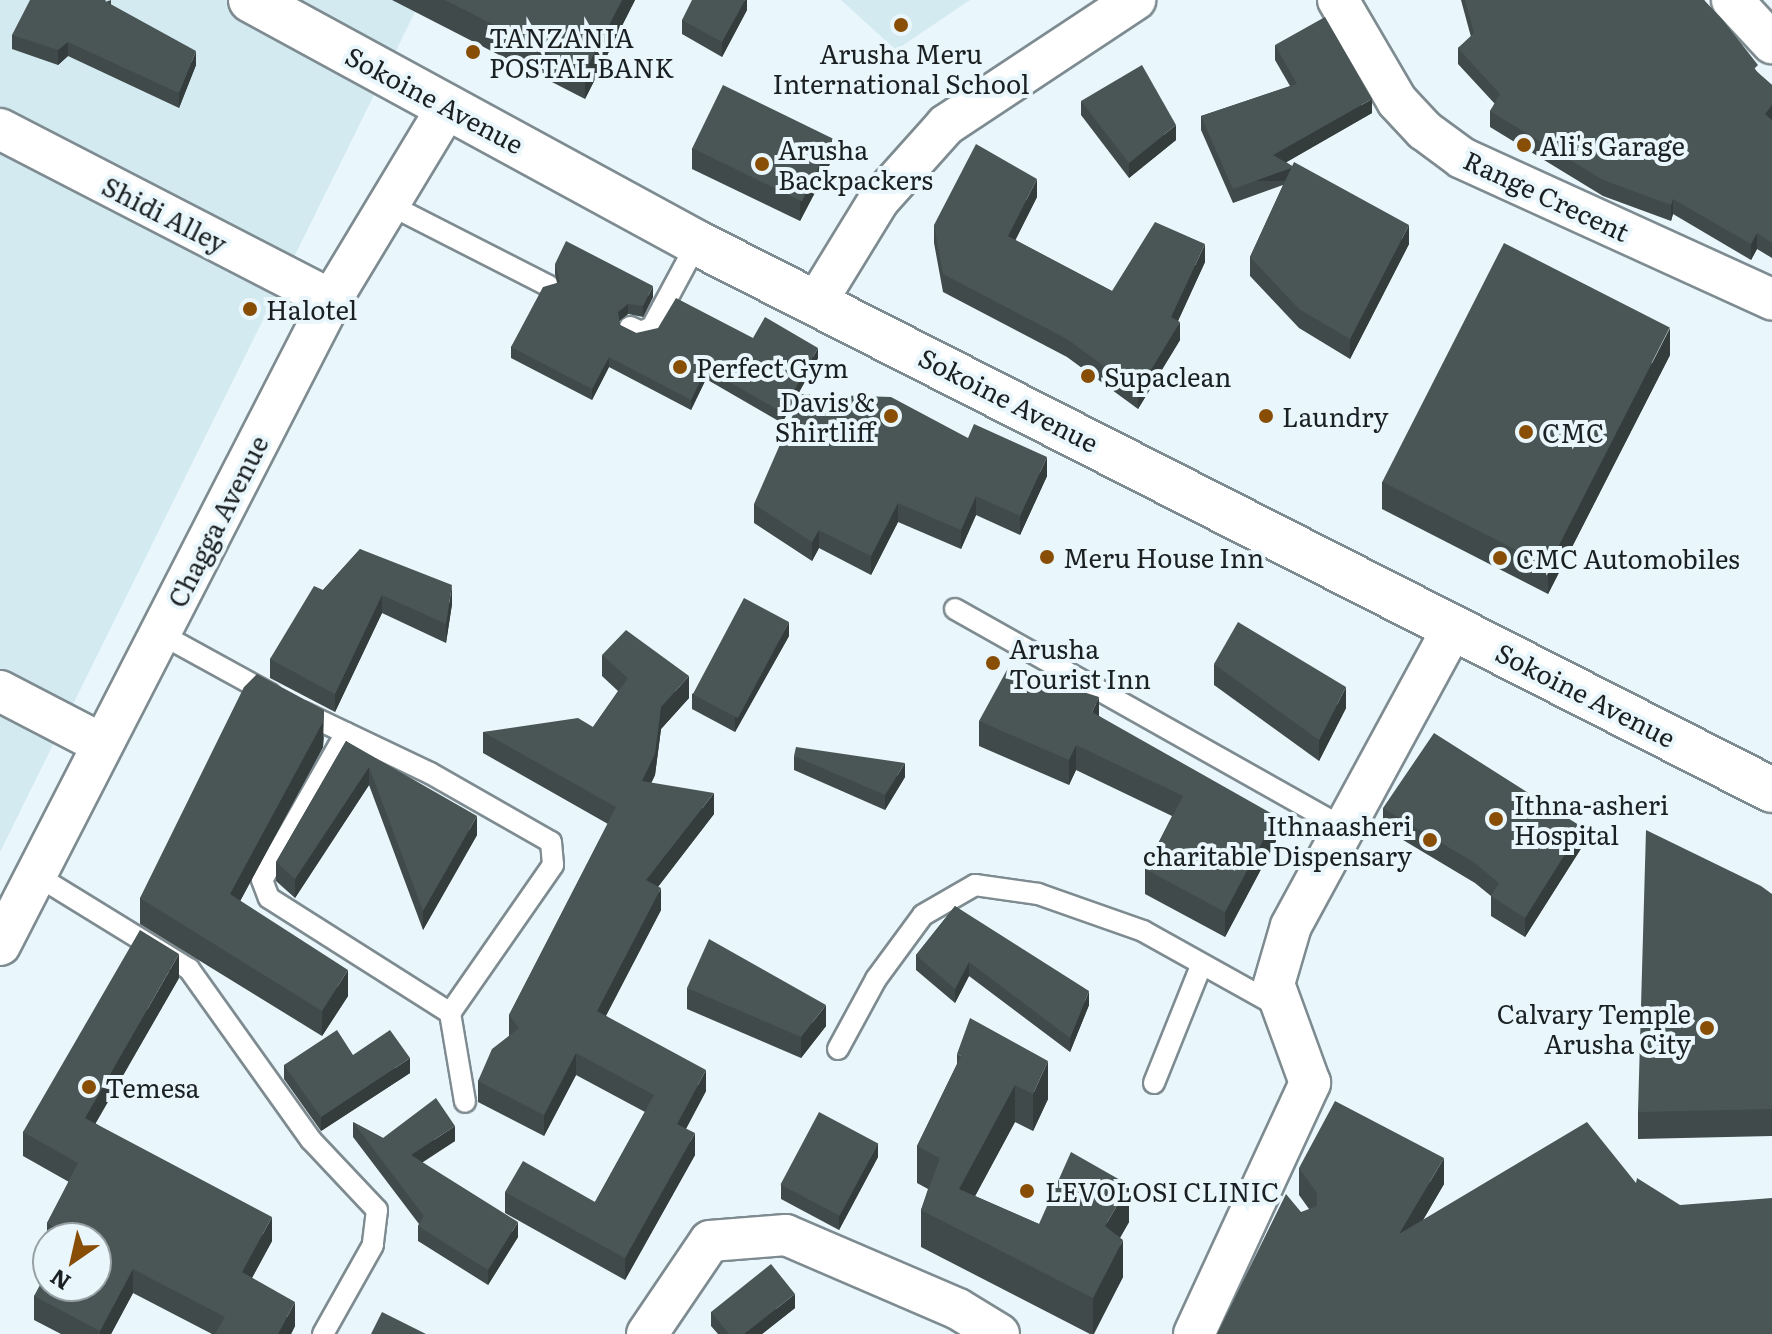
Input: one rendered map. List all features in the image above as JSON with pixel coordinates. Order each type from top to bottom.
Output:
[{"type":"main road","name":"Sokoine Avenue","points":[[251,0],[697,243],[817,301],[1772,790]]},
{"type":"street","points":[[817,301],[879,200],[946,125],[1135,0]]},
{"type":"street","name":"Range Crecent","points":[[1338,0],[1397,101],[1424,130],[1462,158],[1772,299]]},
{"type":"street","points":[[1732,0],[1772,43]]},
{"type":"street","name":"Chagga Avenue","points":[[0,945],[331,300],[386,203],[448,106]]},
{"type":"street","name":"Shidi Alley","points":[[0,129],[331,300]]},
{"type":"street","points":[[1194,1334],[1275,1182],[1310,1083],[1278,1006],[1274,984],[1291,926],[1454,626]]},
{"type":"street","points":[[0,691],[102,744]]},
{"type":"street","points":[[647,1334],[710,1241],[786,1235],[958,1309],[999,1334]]},
{"type":"lane","points":[[386,203],[549,286]]},
{"type":"lane","points":[[630,327],[641,332],[652,327],[697,243]]},
{"type":"lane","points":[[955,609],[1346,829]]},
{"type":"lane","points":[[159,633],[346,733],[430,773],[551,842],[553,865],[450,1013],[465,1102]]},
{"type":"lane","points":[[346,733],[262,880],[269,898],[450,1013]]},
{"type":"lane","points":[[36,875],[189,969],[311,1140],[377,1210],[373,1245],[323,1334]]},
{"type":"lane","points":[[838,1049],[876,979],[923,915],[975,885],[1038,894],[1143,931],[1201,966],[1278,1006]]},
{"type":"lane","points":[[1154,1083],[1201,966]]},
{"type":"shaded area","points":[[0,0],[421,0],[0,852]]},
{"type":"shaded area","name":"Arusha Meru International School","points":[[841,0],[970,0],[896,50]]},
{"type":"building","points":[[30,0],[106,0],[196,51],[179,93],[68,42],[58,50],[12,35]]},
{"type":"building","points":[[445,0],[622,0],[585,71]]},
{"type":"building","points":[[692,0],[745,0],[722,42],[682,20]]},
{"type":"building","points":[[1465,0],[1704,0],[1758,65],[1754,69],[1772,85],[1772,105],[1765,114],[1772,120],[1772,243],[1757,233],[1751,244],[1673,199],[1671,205],[1603,180],[1490,111],[1500,94],[1458,48],[1474,33]]},
{"type":"building","points":[[1325,17],[1372,99],[1273,155],[1291,168],[1233,189],[1201,116],[1297,84],[1275,45]]},
{"type":"building","points":[[1142,65],[1176,125],[1129,163],[1081,101]]},
{"type":"building","name":"Arusha Backpackers","points":[[723,85],[833,138],[802,201],[692,148]]},
{"type":"building","points":[[976,144],[1037,179],[1008,236],[1112,291],[1155,222],[1205,244],[1171,317],[1180,322],[1138,391],[1067,339],[943,274],[934,225]]},
{"type":"building","points":[[1294,162],[1409,225],[1350,339],[1299,309],[1250,257]]},
{"type":"building","points":[[566,241],[653,286],[643,306],[628,304],[618,312],[620,325],[636,333],[658,328],[676,298],[753,338],[765,317],[818,348],[782,412],[706,369],[691,400],[609,357],[592,389],[511,347],[543,287],[560,282],[555,264]]},
{"type":"building","name":"CMC","points":[[1504,243],[1670,327],[1548,566],[1382,482]]},
{"type":"building","points":[[802,394],[891,397],[968,438],[974,424],[1047,457],[1020,516],[976,496],[961,530],[898,503],[871,556],[819,530],[812,542],[754,504]]},
{"type":"building","points":[[360,549],[452,585],[446,624],[382,595],[335,694],[270,659],[314,586],[323,590]]},
{"type":"building","points":[[744,598],[789,622],[738,718],[693,694]]},
{"type":"building","points":[[1238,622],[1346,687],[1319,740],[1214,664]]},
{"type":"building","points":[[626,630],[689,676],[661,707],[655,754],[642,781],[714,793],[646,880],[661,888],[597,1011],[706,1070],[677,1124],[695,1133],[625,1258],[505,1192],[523,1161],[595,1202],[654,1095],[576,1053],[544,1115],[478,1081],[492,1049],[519,1028],[509,1015],[616,807],[483,732],[578,718],[593,727],[628,678],[602,655]]},
{"type":"building","points":[[1008,668],[1099,697],[1092,712],[1276,816],[1225,912],[1145,869],[1183,796],[1076,745],[1069,760],[979,721]]},
{"type":"building","points":[[257,674],[324,710],[323,722],[230,894],[348,970],[322,1011],[140,898],[244,687]]},
{"type":"building","points":[[1434,733],[1582,827],[1525,918],[1491,896],[1499,883],[1475,863],[1383,808]]},
{"type":"building","points":[[346,741],[477,816],[423,911],[369,767],[295,879],[276,862]]},
{"type":"building","points":[[796,747],[905,763],[885,795],[794,756]]},
{"type":"building","name":"Calvary Temple Arusha City","points":[[1646,830],[1772,894],[1772,1109],[1638,1112]]},
{"type":"building","points":[[955,906],[1089,991],[1070,1038],[969,962],[955,989],[916,955]]},
{"type":"building","points":[[140,930],[179,954],[85,1118],[272,1217],[242,1272],[295,1302],[278,1334],[215,1334],[225,1317],[133,1269],[100,1331],[45,1302],[112,1302],[112,1222],[48,1222],[78,1163],[23,1132]]},
{"type":"building","points":[[709,939],[826,1005],[801,1037],[687,988]]},
{"type":"building","points":[[970,1018],[1048,1061],[1033,1094],[1015,1085],[959,1189],[1039,1224],[1071,1152],[1129,1185],[1105,1226],[1123,1240],[1093,1298],[921,1210],[940,1158],[917,1146],[961,1056],[957,1054]]},
{"type":"building","points":[[337,1030],[353,1055],[390,1030],[410,1058],[321,1117],[284,1065]]},
{"type":"building","points":[[436,1098],[455,1126],[411,1155],[518,1222],[488,1270],[418,1226],[424,1216],[353,1122],[383,1138]]},
{"type":"building","points":[[1335,1101],[1444,1158],[1399,1234],[1587,1122],[1636,1183],[1637,1178],[1680,1205],[1772,1198],[1772,1334],[1217,1334],[1286,1194],[1301,1212],[1317,1206],[1317,1193],[1299,1168]]},
{"type":"building","points":[[819,1112],[878,1143],[840,1216],[781,1184]]},
{"type":"building","points":[[771,1264],[795,1294],[744,1334],[729,1334],[711,1312]]},
{"type":"building","points":[[382,1312],[426,1334],[371,1334]]},
{"type":"place","name":"Arusha Meru International School","points":[[901,25]]},
{"type":"place","name":"TANZANIA POSTAL BANK","points":[[473,52]]},
{"type":"place","name":"Ali's Garage","points":[[1524,145]]},
{"type":"place","name":"Arusha Backpackers","points":[[762,164]]},
{"type":"place","name":"Halotel","points":[[250,309]]},
{"type":"place","name":"Perfect Gym","points":[[680,367]]},
{"type":"place","name":"Supaclean","points":[[1088,376]]},
{"type":"place","name":"Davis & Shirtliff","points":[[891,416]]},
{"type":"place","name":"Laundry","points":[[1266,416]]},
{"type":"place","name":"CMC","points":[[1526,432]]},
{"type":"place","name":"Meru House Inn","points":[[1047,557]]},
{"type":"place","name":"CMC Automobiles","points":[[1500,558]]},
{"type":"place","name":"Arusha Tourist Inn","points":[[993,663]]},
{"type":"place","name":"Ithna-asheri Hospital","points":[[1496,819]]},
{"type":"place","name":"Ithnaasheri charitable Dispensary","points":[[1430,840]]},
{"type":"place","name":"Calvary Temple Arusha City","points":[[1707,1028]]},
{"type":"place","name":"Temesa","points":[[89,1087]]},
{"type":"place","name":"LEVOLOSI CLINIC","points":[[1027,1191]]}]
